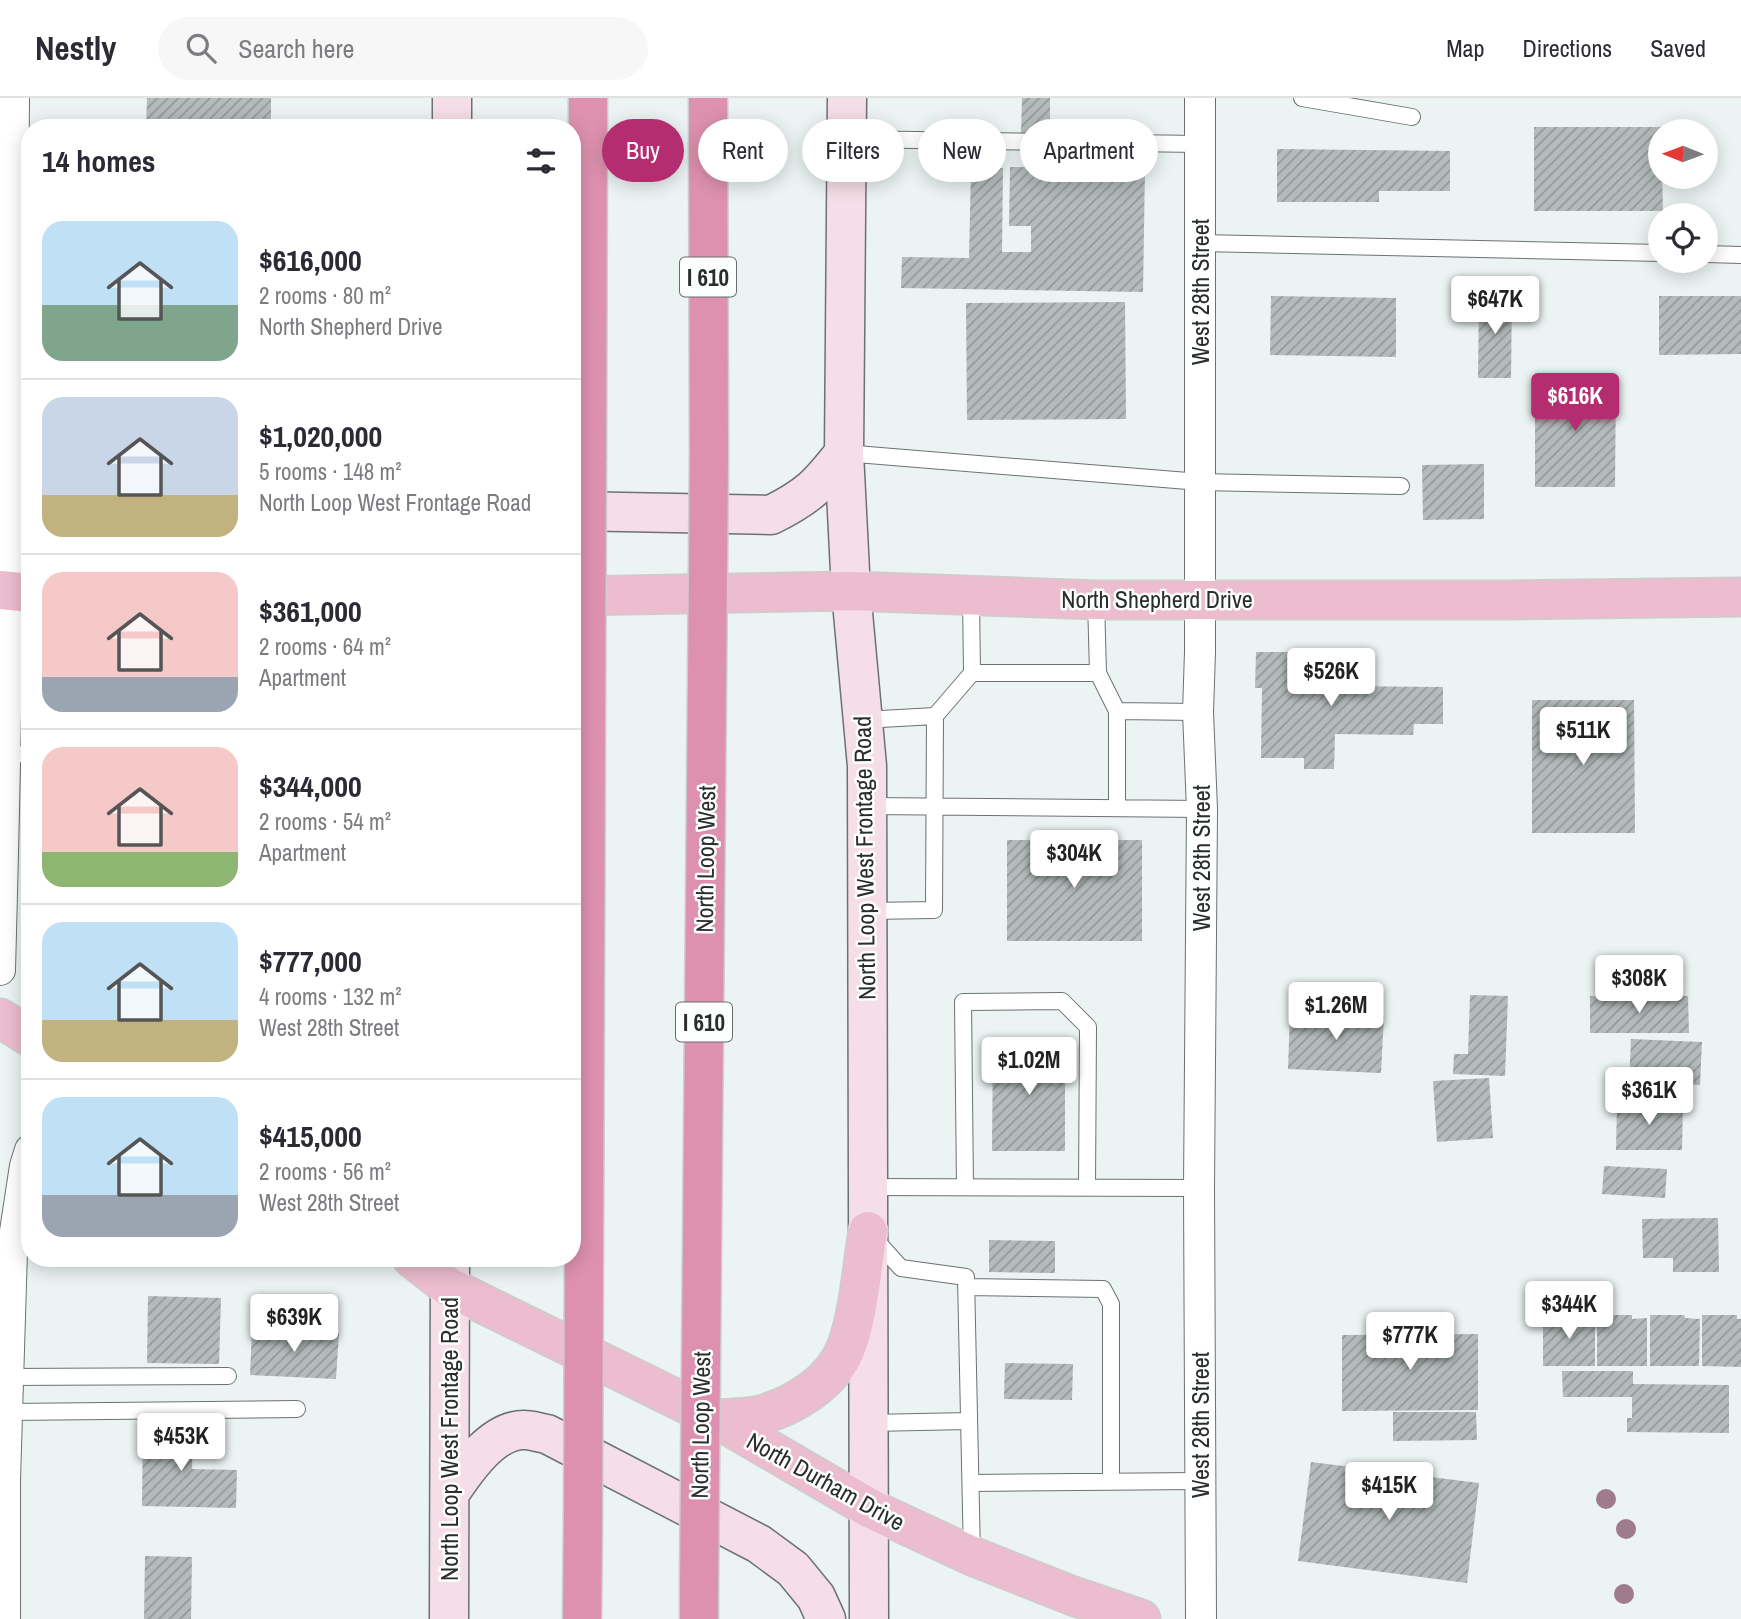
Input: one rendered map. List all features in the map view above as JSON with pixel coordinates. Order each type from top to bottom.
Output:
[{"type":"highway","points":[[582,1619],[588,98]]},
{"type":"highway","name":"North Loop West","points":[[699,1603],[709,456],[708,98]]},
{"type":"main road","points":[[452,98],[452,119]]},
{"type":"main road","name":"North Loop West Frontage Road","points":[[847,98],[847,119]]},
{"type":"main road","name":"North Loop West Frontage Road","points":[[847,182],[844,453],[851,591],[867,766],[867,1231],[871,1509],[869,1619]]},
{"type":"main road","points":[[581,511],[772,515],[799,501],[817,487],[844,453]]},
{"type":"main road","name":"North Shepherd Drive","points":[[581,596],[851,591],[1096,600],[1741,597]]},
{"type":"main road","points":[[0,1018],[21,1031]]},
{"type":"main road","points":[[717,1419],[758,1415],[792,1404],[802,1399],[829,1374],[846,1349],[858,1299],[867,1231]]},
{"type":"main road","name":"North Loop West Frontage Road","points":[[449,1619],[450,1273]]},
{"type":"main road","name":"North Durham Drive","points":[[450,1273],[717,1419],[871,1509],[1072,1602],[1141,1619]]},
{"type":"main road","points":[[450,1493],[473,1458],[501,1438],[523,1430],[547,1434],[759,1544],[793,1569],[816,1597],[826,1619]]},
{"type":"street","points":[[14,98],[21,200]]},
{"type":"street","name":"West 28th Street","points":[[1200,98],[1200,1619]]},
{"type":"street","points":[[0,970],[12,755],[12,592],[21,472],[21,303]]},
{"type":"street","points":[[5,1619],[2,1573],[7,1412],[5,1377],[12,1251],[21,1192]]},
{"type":"lane","points":[[1302,98],[1412,117]]},
{"type":"lane","points":[[904,140],[1200,144]]},
{"type":"lane","points":[[1199,243],[1648,253]]},
{"type":"lane","points":[[1718,254],[1741,255]]},
{"type":"lane","points":[[844,453],[1200,482],[1401,486]]},
{"type":"lane","points":[[867,911],[934,910],[935,716],[972,673],[971,597]]},
{"type":"lane","points":[[1096,600],[1098,673],[1117,711],[1117,808]]},
{"type":"lane","points":[[972,673],[1098,673]]},
{"type":"lane","points":[[1117,711],[1198,712]]},
{"type":"lane","points":[[863,720],[935,716]]},
{"type":"lane","points":[[867,806],[1202,809]]},
{"type":"lane","points":[[965,1187],[963,1002],[1062,1001],[1088,1027],[1087,1187]]},
{"type":"lane","points":[[868,1187],[1199,1188]]},
{"type":"lane","points":[[867,1231],[901,1268],[966,1277],[972,1556]]},
{"type":"lane","points":[[966,1287],[1103,1289],[1111,1304],[1111,1481]]},
{"type":"lane","points":[[5,1377],[228,1376]]},
{"type":"lane","points":[[7,1412],[298,1409]]},
{"type":"lane","points":[[870,1423],[969,1421]]},
{"type":"lane","points":[[971,1483],[1200,1481]]},
{"type":"building","points":[[147,98],[271,98],[271,119],[146,119]]},
{"type":"building","points":[[1022,98],[1050,98],[1050,119],[1021,119]]},
{"type":"building","points":[[1534,127],[1648,127],[1648,189],[1662,189],[1663,203],[1648,203],[1648,211],[1534,211]]},
{"type":"building","points":[[1277,149],[1450,151],[1450,191],[1379,191],[1379,202],[1277,202]]},
{"type":"building","points":[[1010,167],[1020,167],[1020,182],[1145,182],[1143,292],[901,288],[902,257],[969,258],[971,182],[1003,182],[1002,252],[1031,252],[1031,226],[1009,226]]},
{"type":"building","points":[[1479,294],[1512,294],[1511,378],[1478,378]]},
{"type":"building","points":[[1271,296],[1396,298],[1396,357],[1270,355]]},
{"type":"building","points":[[1659,296],[1741,296],[1741,354],[1659,355]]},
{"type":"building","points":[[1125,302],[1126,419],[967,420],[966,303]]},
{"type":"building","points":[[1535,379],[1616,380],[1615,487],[1535,487]]},
{"type":"building","points":[[1484,464],[1484,519],[1423,520],[1422,465]]},
{"type":"building","points":[[1256,652],[1332,652],[1332,686],[1443,687],[1443,724],[1414,724],[1413,735],[1335,734],[1334,769],[1304,769],[1304,758],[1261,758],[1262,688],[1255,688]]},
{"type":"building","points":[[1532,700],[1634,700],[1635,833],[1532,833]]},
{"type":"building","points":[[1007,840],[1142,840],[1142,941],[1007,941]]},
{"type":"building","points":[[1470,995],[1508,996],[1505,1076],[1453,1074],[1454,1054],[1468,1054]]},
{"type":"building","points":[[1590,996],[1688,996],[1689,1033],[1590,1033]]},
{"type":"building","points":[[1290,1012],[1384,1016],[1381,1073],[1288,1069]]},
{"type":"building","points":[[1631,1039],[1702,1042],[1700,1085],[1629,1083]]},
{"type":"building","points":[[993,1042],[1065,1043],[1065,1151],[992,1151]]},
{"type":"building","points":[[1489,1078],[1493,1138],[1437,1142],[1433,1081]]},
{"type":"building","points":[[1617,1103],[1683,1104],[1682,1150],[1616,1150]]},
{"type":"building","points":[[1604,1166],[1667,1169],[1665,1198],[1602,1194]]},
{"type":"building","points":[[1718,1218],[1719,1272],[1673,1272],[1673,1258],[1643,1258],[1642,1219]]},
{"type":"building","points":[[989,1240],[1055,1241],[1055,1273],[989,1272]]},
{"type":"building","points":[[148,1296],[221,1298],[219,1364],[147,1363]]},
{"type":"building","points":[[1560,1314],[1595,1315],[1595,1366],[1543,1366],[1543,1319],[1560,1319]]},
{"type":"building","points":[[1597,1315],[1647,1318],[1647,1366],[1597,1366]]},
{"type":"building","points":[[1650,1315],[1684,1315],[1685,1318],[1700,1319],[1699,1366],[1650,1366]]},
{"type":"building","points":[[1702,1315],[1737,1315],[1737,1319],[1741,1319],[1741,1367],[1702,1366]]},
{"type":"building","points":[[252,1329],[339,1333],[336,1379],[250,1375]]},
{"type":"building","points":[[1478,1334],[1478,1410],[1342,1411],[1342,1335]]},
{"type":"building","points":[[1005,1363],[1073,1364],[1072,1400],[1004,1399]]},
{"type":"building","points":[[1562,1371],[1633,1371],[1633,1384],[1729,1385],[1729,1433],[1627,1432],[1627,1418],[1632,1418],[1632,1397],[1563,1397]]},
{"type":"building","points":[[1393,1412],[1476,1412],[1477,1440],[1393,1441]]},
{"type":"building","points":[[143,1425],[193,1426],[192,1469],[237,1470],[236,1508],[142,1506]]},
{"type":"building","points":[[1311,1462],[1479,1483],[1467,1583],[1298,1561]]},
{"type":"building","points":[[145,1556],[192,1557],[191,1619],[144,1619]]}]
